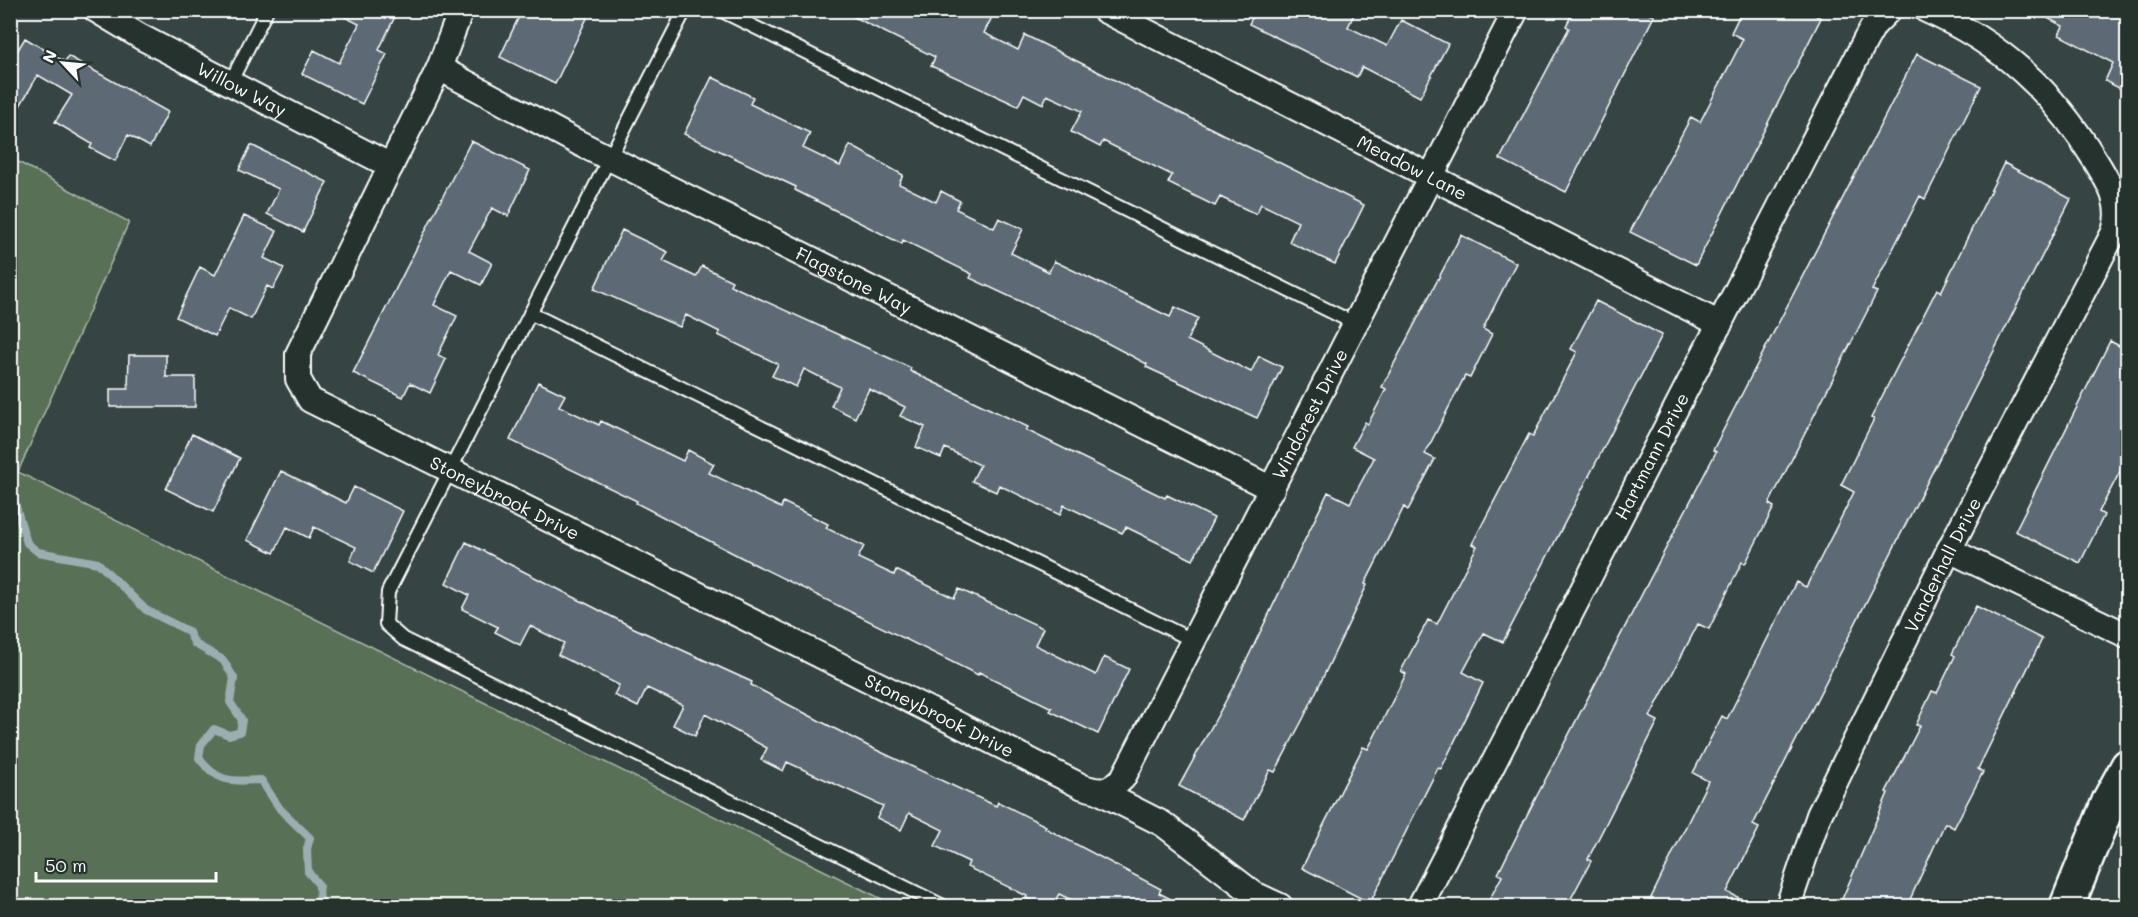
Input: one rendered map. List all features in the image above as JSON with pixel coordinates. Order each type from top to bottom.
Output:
[{"type":"main road","points":[[2067,906],[2110,799],[2127,766]]},
{"type":"street","name":"Willow Way","points":[[96,10],[141,38],[391,166]]},
{"type":"street","name":"Stoneybrook Drive","points":[[461,10],[439,69],[298,354],[298,379],[310,400],[331,413],[1163,824],[1254,894],[1280,906]]},
{"type":"street","name":"Meadow Lane","points":[[1104,10],[1720,324]]},
{"type":"street","name":"Hartmann Drive","points":[[1420,906],[1866,39],[1874,25],[1889,10]]},
{"type":"street","name":"Windcrest Drive","points":[[1092,789],[1111,789],[1123,778],[1513,12]]},
{"type":"street","name":"Vanderhall Drive","points":[[1788,906],[1819,815],[1949,550],[2114,232],[2119,216],[2118,204],[2104,174],[2078,132],[2054,100],[2026,73],[1995,49],[1933,13]]},
{"type":"street","name":"Flagstone Way","points":[[439,69],[610,158],[1272,489]]},
{"type":"street","points":[[1949,550],[2127,636]]},
{"type":"lane","points":[[230,83],[267,10]]},
{"type":"lane","points":[[685,10],[388,592],[386,624],[403,639],[943,906]]},
{"type":"lane","points":[[720,10],[1356,324]]},
{"type":"lane","points":[[530,313],[1194,641]]},
{"type":"green space","points":[[11,158],[129,222],[18,472],[896,906],[11,906]]},
{"type":"building","points":[[331,10],[398,10],[379,50],[387,54],[362,104],[302,74],[314,50],[339,63],[359,24]]},
{"type":"building","points":[[522,10],[591,10],[555,84],[500,57]]},
{"type":"building","points":[[840,10],[978,10],[992,17],[984,33],[1018,50],[1025,35],[1364,205],[1335,264],[1289,242],[1298,222],[1261,204],[1256,214],[1220,197],[1215,206],[1168,183],[1172,175],[1103,141],[1100,147],[1071,132],[1082,111],[1047,95],[1043,104],[1024,94],[1018,106],[931,66],[935,57]]},
{"type":"building","points":[[1256,10],[1356,10],[1348,27],[1387,46],[1401,20],[1448,44],[1420,97],[1362,67],[1357,77],[1249,24]]},
{"type":"building","points":[[1574,10],[1643,10],[1654,16],[1566,192],[1500,159],[1569,28],[1566,26]]},
{"type":"building","points":[[1742,10],[1805,10],[1821,18],[1696,265],[1630,232],[1691,117],[1700,122],[1743,39],[1731,33]]},
{"type":"building","points":[[2032,10],[2127,10],[2127,92],[2105,81],[2113,63],[2059,35],[2063,26]]},
{"type":"building","points":[[25,38],[65,62],[68,56],[168,112],[150,147],[128,135],[115,161],[90,148],[92,144],[55,122],[72,95],[38,75],[10,123],[10,63]]},
{"type":"building","points":[[1917,54],[1981,86],[1925,199],[1920,196],[1872,290],[1877,292],[1769,504],[1774,507],[1745,564],[1742,562],[1709,629],[1698,624],[1650,717],[1658,721],[1588,859],[1591,861],[1567,906],[1486,906],[1502,876],[1498,874],[1529,811],[1716,452],[1713,450]]},
{"type":"building","points":[[712,77],[753,97],[750,104],[810,133],[803,148],[840,166],[850,145],[903,175],[899,184],[936,202],[941,191],[960,201],[956,209],[994,228],[999,218],[1023,229],[1011,253],[1049,272],[1054,261],[1170,317],[1175,307],[1198,318],[1187,340],[1251,372],[1259,356],[1282,367],[1257,418],[1146,367],[1147,364],[1090,334],[970,278],[972,274],[903,240],[902,244],[795,190],[796,187],[684,134]]},
{"type":"building","points":[[471,141],[530,170],[508,216],[492,208],[469,251],[492,263],[481,285],[451,270],[434,305],[457,316],[438,355],[446,359],[430,393],[410,383],[403,397],[353,373]]},
{"type":"building","points":[[251,145],[327,182],[303,232],[267,214],[279,189],[239,170]]},
{"type":"building","points":[[2004,163],[2071,199],[1753,825],[1759,828],[1727,892],[1756,906],[1647,906],[1708,781],[1693,773],[1722,716],[1727,719],[1796,582],[1806,587],[1854,492],[1841,485],[1874,419],[1871,418],[1937,289],[1941,292]]},
{"type":"building","points":[[244,216],[277,231],[264,258],[284,268],[273,289],[267,286],[251,319],[229,308],[215,336],[176,317],[200,267],[215,275]]},
{"type":"building","points":[[622,230],[668,252],[663,261],[696,277],[702,266],[732,281],[730,285],[911,368],[910,371],[1028,427],[1026,430],[1165,498],[1167,495],[1214,518],[1193,560],[1126,527],[1122,533],[1064,505],[1060,515],[999,485],[996,492],[972,481],[980,465],[945,448],[941,458],[916,447],[925,427],[900,416],[905,407],[869,389],[855,418],[831,406],[840,387],[804,369],[796,387],[772,376],[778,364],[718,335],[720,332],[686,315],[680,327],[594,289]]},
{"type":"building","points":[[1461,235],[1516,263],[1483,329],[1492,334],[1470,378],[1465,376],[1425,454],[1435,459],[1408,510],[1404,507],[1365,584],[1367,585],[1304,717],[1275,772],[1270,770],[1244,820],[1179,786],[1236,682],[1328,492],[1350,503],[1374,458],[1352,447],[1365,422],[1368,424],[1386,389],[1382,387]]},
{"type":"building","points":[[1596,301],[1662,335],[1503,642],[1484,633],[1463,672],[1483,683],[1441,769],[1438,768],[1370,903],[1302,868],[1363,747],[1368,749],[1406,674],[1401,671],[1428,620],[1437,624],[1477,546],[1472,544],[1529,434],[1533,436],[1577,352],[1571,349]]},
{"type":"building","points":[[2110,341],[2127,350],[2127,458],[2099,512],[2104,515],[2080,563],[2015,531]]},
{"type":"building","points":[[129,355],[166,355],[166,377],[195,377],[195,407],[110,407],[110,389],[128,389]]},
{"type":"building","points":[[538,382],[565,395],[559,406],[599,425],[601,421],[683,461],[688,450],[714,464],[709,473],[781,508],[783,502],[828,524],[826,528],[864,546],[858,558],[894,575],[896,570],[954,598],[959,589],[1043,628],[1035,645],[1096,675],[1104,657],[1129,669],[1098,734],[1050,711],[1052,708],[979,672],[978,675],[754,564],[636,503],[637,501],[510,440]]},
{"type":"building","points":[[192,434],[240,458],[213,512],[166,489]]},
{"type":"building","points":[[281,471],[346,503],[354,487],[403,511],[373,573],[350,561],[356,547],[314,527],[309,538],[287,527],[274,553],[247,540]]},
{"type":"building","points":[[466,542],[634,628],[752,682],[751,685],[868,746],[996,806],[998,802],[1046,826],[1045,828],[1161,889],[1159,893],[1184,906],[1084,906],[1059,894],[1052,906],[1043,906],[967,867],[969,862],[935,846],[943,830],[909,813],[901,830],[877,818],[883,806],[787,762],[783,771],[761,760],[767,748],[705,714],[695,736],[673,725],[683,705],[647,688],[638,707],[614,695],[619,685],[558,655],[564,643],[530,626],[520,645],[495,632],[498,627],[462,609],[469,595],[446,583]]},
{"type":"building","points":[[1976,606],[2042,639],[1978,769],[1983,772],[1954,828],[1945,823],[1907,906],[1839,906],[1888,793],[1886,792],[1920,726],[1916,725],[1932,691],[1937,693],[1955,656],[1952,654]]},
{"type":"waterway","points":[[10,487],[27,543],[38,552],[98,563],[146,610],[188,631],[195,644],[223,660],[234,678],[230,702],[242,720],[240,732],[229,735],[214,729],[201,745],[199,758],[219,777],[242,781],[261,780],[280,809],[310,838],[307,849],[308,872],[319,885],[320,906]]}]
